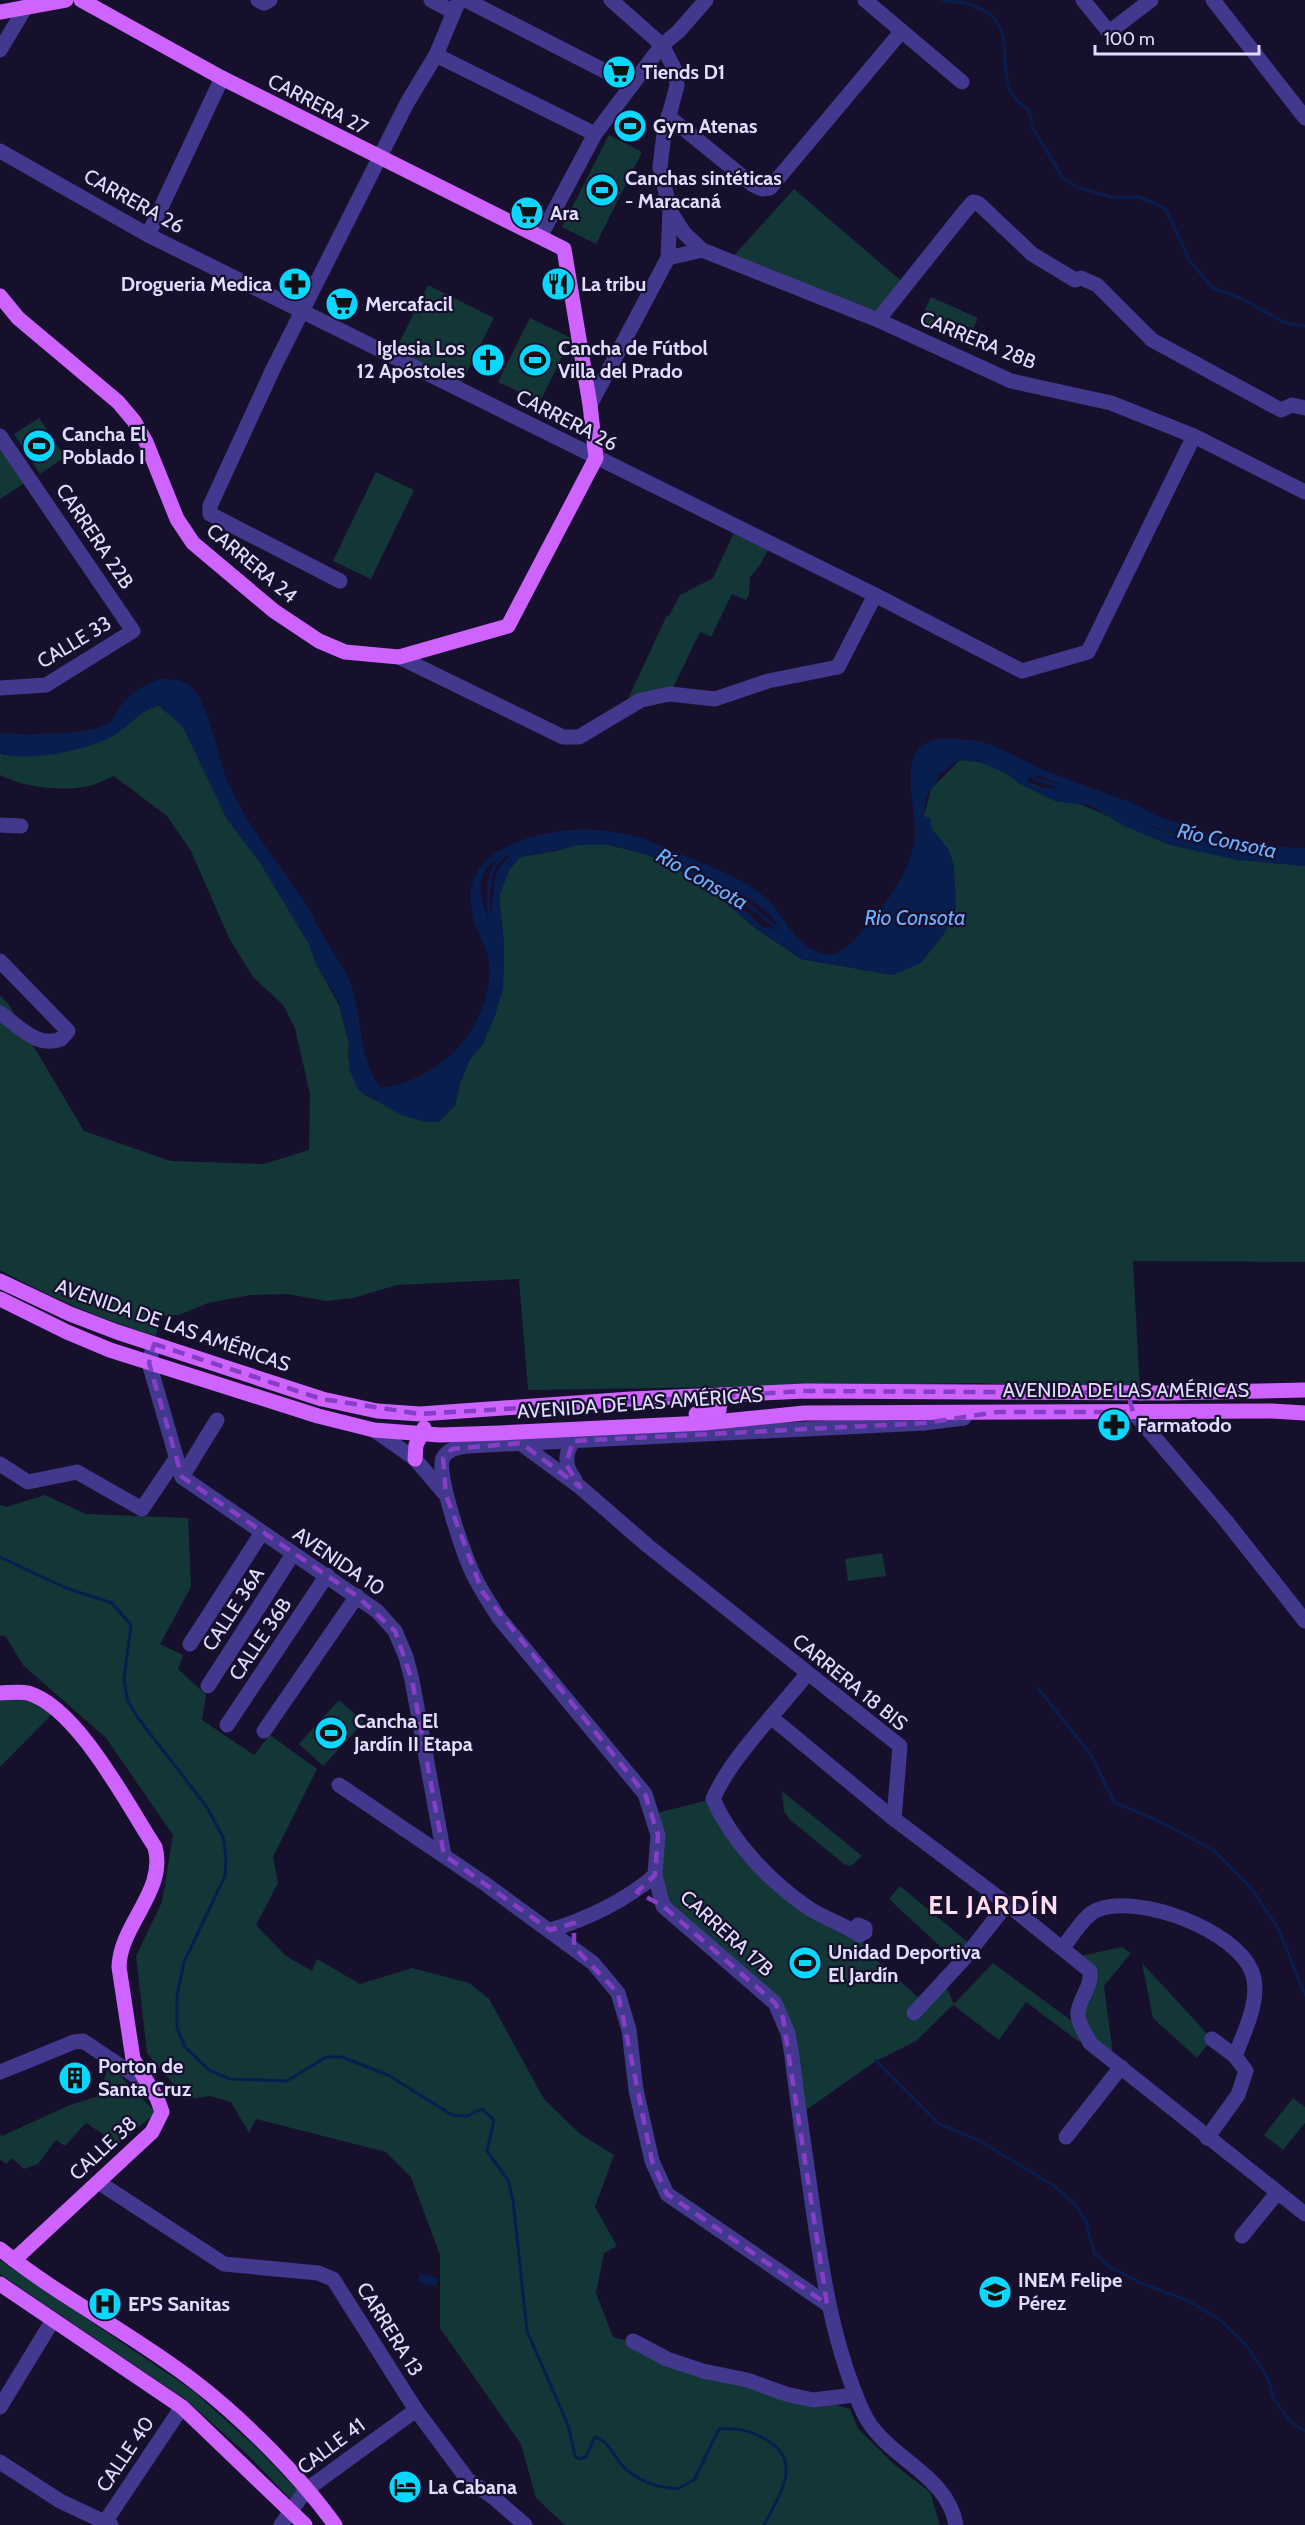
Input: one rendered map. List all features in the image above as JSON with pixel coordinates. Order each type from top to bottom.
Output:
[{"type":"main road","points":[[0,12],[27,5],[59,3],[66,0]]},
{"type":"main road","name":"CARRERA 27","points":[[81,0],[222,78],[564,249],[590,405]]},
{"type":"main road","name":"CARRERA 24","points":[[0,296],[18,318],[118,402],[134,421],[146,442],[177,519],[193,543],[252,595],[319,641],[345,652],[399,657],[508,626],[596,458]]},
{"type":"main road","points":[[590,405],[596,458]]},
{"type":"main road","name":"AVENIDA DE LAS AMÉRICAS","points":[[0,1281],[70,1314],[153,1344],[322,1399],[376,1411],[420,1414],[721,1395],[928,1390],[1167,1393],[1305,1390]]},
{"type":"main road","name":"AVENIDA DE LAS AMÉRICAS","points":[[0,1299],[67,1332],[150,1363],[318,1416],[374,1430],[420,1434],[500,1433],[704,1423],[804,1413],[1272,1410],[1305,1413]]},
{"type":"main road","points":[[1133,1412],[1134,1400],[1167,1393]]},
{"type":"main road","points":[[589,1428],[633,1418],[713,1412],[721,1406],[721,1395]]},
{"type":"main road","points":[[416,1459],[416,1445],[427,1425],[438,1420],[483,1416],[499,1409]]},
{"type":"main road","name":"CALLE 38","points":[[0,1693],[26,1692],[42,1700],[69,1720],[155,1847],[159,1861],[156,1875],[130,1925],[119,1956],[133,2059],[162,2112],[160,2120],[152,2132],[14,2260]]},
{"type":"main road","points":[[0,2249],[196,2383],[262,2443],[335,2525]]},
{"type":"main road","points":[[0,2284],[182,2407],[305,2525]]},
{"type":"street","points":[[258,0],[264,3],[270,0]]},
{"type":"street","points":[[340,581],[210,514],[210,506],[231,455],[378,158],[407,102],[436,55],[457,6],[431,0]]},
{"type":"street","points":[[466,0],[632,85]]},
{"type":"street","points":[[590,405],[668,258],[670,211],[660,167],[668,116],[677,86],[676,72],[662,45],[611,0]]},
{"type":"street","points":[[540,237],[595,134],[662,45],[678,32],[706,0]]},
{"type":"street","points":[[865,0],[962,82]]},
{"type":"street","points":[[1083,0],[1109,32],[1150,0]]},
{"type":"street","points":[[1213,0],[1302,107]]},
{"type":"street","points":[[0,50],[27,5]]},
{"type":"street","points":[[668,116],[753,185],[762,189],[770,188],[901,32]]},
{"type":"street","points":[[436,55],[595,134]]},
{"type":"street","points":[[148,235],[222,78]]},
{"type":"street","name":"CARRERA 26","points":[[0,151],[148,235],[875,595],[1022,671],[1088,652],[1194,436]]},
{"type":"street","points":[[878,320],[973,202],[978,203],[1032,254],[1075,280],[1081,278],[1097,285],[1152,340],[1281,410],[1292,405],[1305,408]]},
{"type":"street","name":"CARRERA 28B","points":[[670,211],[684,234],[702,250],[878,320],[1011,381],[1111,403],[1194,436],[1305,492]]},
{"type":"street","points":[[668,258],[702,250]]},
{"type":"street","name":"CARRERA 22B","points":[[0,436],[133,631]]},
{"type":"street","points":[[399,657],[563,737],[579,737],[642,700],[670,694],[715,699],[768,681],[838,667],[875,595]]},
{"type":"street","name":"CALLE 33","points":[[0,688],[46,685],[133,631]]},
{"type":"street","points":[[0,825],[21,826]]},
{"type":"street","points":[[0,961],[68,1031],[61,1039],[45,1041],[31,1036],[0,1013]]},
{"type":"street","points":[[153,1344],[150,1363],[175,1460],[182,1477]]},
{"type":"street","name":"CARRERA 18 BIS","points":[[521,1443],[924,1423],[998,1412]]},
{"type":"street","points":[[1133,1412],[1226,1521],[1305,1621]]},
{"type":"street","points":[[182,1477],[217,1420]]},
{"type":"street","points":[[573,1441],[589,1428]]},
{"type":"street","name":"CARRERA 17B","points":[[374,1430],[416,1459],[446,1495]]},
{"type":"street","name":"CARRERA 18 BIS","points":[[500,1433],[521,1443],[580,1487],[648,1546],[900,1746],[894,1819]]},
{"type":"street","name":"CARRERA 18 BIS","points":[[573,1441],[567,1450],[566,1464],[580,1487]]},
{"type":"street","name":"CARRERA 17B","points":[[521,1443],[452,1449],[443,1458],[441,1466],[446,1495],[474,1576],[499,1618],[645,1794],[658,1835],[655,1875],[663,1906],[775,2004],[783,2018],[792,2056],[827,2304],[855,2395],[865,2416],[887,2445],[933,2481],[947,2501],[956,2525]]},
{"type":"street","points":[[0,1464],[28,1482],[77,1472],[142,1509],[175,1460]]},
{"type":"street","name":"AVENIDA 10","points":[[182,1477],[261,1534],[357,1596],[377,1611],[395,1631],[406,1657],[444,1855]]},
{"type":"street","points":[[190,1644],[261,1534]]},
{"type":"street","name":"CALLE 36A","points":[[208,1686],[292,1554]]},
{"type":"street","name":"CALLE 36B","points":[[227,1725],[327,1575]]},
{"type":"street","points":[[264,1731],[357,1596]]},
{"type":"street","points":[[807,1674],[736,1761],[719,1785],[713,1799],[745,1851],[778,1882],[809,1908],[855,1931]]},
{"type":"street","points":[[772,1718],[894,1819],[1063,1947],[1090,1971],[1091,1981],[1078,2011],[1079,2020],[1090,2043],[1305,2214]]},
{"type":"street","points":[[339,1785],[444,1855],[574,1947],[592,1963],[618,1993],[629,2030],[636,2090],[652,2161],[667,2193],[827,2304]]},
{"type":"street","points":[[550,1930],[582,1918],[632,1893],[655,1875]]},
{"type":"street","points":[[632,1893],[663,1906]]},
{"type":"street","points":[[914,2013],[962,1961],[1007,1904]]},
{"type":"street","points":[[1063,1947],[1094,1911],[1117,1905],[1161,1910],[1224,1941],[1244,1958],[1253,1974],[1252,2004],[1235,2056]]},
{"type":"street","points":[[574,1947],[574,1933],[582,1918]]},
{"type":"street","points":[[1207,2138],[1245,2082],[1246,2072],[1235,2056],[1212,2039]]},
{"type":"street","points":[[0,2072],[74,2042],[83,2042],[149,2085]]},
{"type":"street","points":[[1066,2137],[1121,2067]]},
{"type":"street","name":"CARRERA 13","points":[[98,2182],[224,2264],[318,2273],[333,2279],[416,2410],[468,2480],[493,2497],[525,2525]]},
{"type":"street","points":[[1242,2236],[1277,2193]]},
{"type":"street","points":[[0,2407],[53,2320]]},
{"type":"street","points":[[633,2341],[667,2359],[703,2371],[747,2380],[795,2396],[813,2400],[855,2395]]},
{"type":"street","name":"CALLE 40","points":[[106,2524],[182,2407]]},
{"type":"street","name":"CALLE 41","points":[[281,2525],[306,2490],[416,2410]]},
{"type":"street","points":[[0,2462],[60,2501],[106,2524]]},
{"type":"highlighted area","points":[[154,1344],[322,1399],[420,1414],[805,1391],[1167,1393],[1130,1401],[1133,1412],[998,1412],[924,1423],[573,1441],[566,1464],[580,1487],[521,1443],[452,1449],[443,1458],[446,1495],[482,1591],[645,1794],[658,1835],[655,1875],[637,1892],[663,1906],[775,2003],[783,2018],[827,2304],[667,2194],[652,2161],[618,1993],[574,1947],[574,1923],[550,1930],[444,1855],[412,1680],[395,1631],[357,1596],[182,1477],[149,1363]]},
{"type":"green space","name":"Canchas sintéticas - Maracaná","points":[[609,135],[642,152],[596,244],[562,227]]},
{"type":"green space","points":[[794,189],[906,285],[878,320],[730,260]]},
{"type":"green space","points":[[428,285],[494,318],[459,388],[393,355]]},
{"type":"green space","points":[[931,297],[978,318],[966,344],[919,323]]},
{"type":"green space","name":"Cancha de Fútbol Villa del Prado","points":[[530,318],[571,338],[540,402],[498,382]]},
{"type":"green space","name":"Cancha El Poblado I","points":[[39,418],[65,457],[40,474],[14,434]]},
{"type":"green space","points":[[0,442],[31,479],[0,499]]},
{"type":"green space","points":[[376,472],[414,490],[371,579],[333,561]]},
{"type":"green space","points":[[736,528],[771,545],[750,577],[749,595],[746,600],[732,594],[711,637],[700,632],[670,694],[623,710],[667,615],[669,616],[680,595],[713,578]]},
{"type":"green space","points":[[158,705],[183,726],[227,819],[261,864],[309,944],[316,963],[339,1005],[349,1044],[348,1057],[365,1095],[409,1117],[439,1122],[455,1105],[460,1083],[470,1059],[483,1044],[503,988],[504,944],[499,896],[509,870],[520,857],[560,850],[589,840],[645,854],[668,863],[707,887],[754,927],[801,959],[893,975],[954,866],[924,816],[931,789],[960,760],[980,762],[1108,816],[1279,863],[1305,866],[1305,1262],[1133,1261],[1140,1392],[979,1383],[528,1390],[519,1279],[397,1285],[353,1298],[326,1301],[287,1294],[251,1295],[208,1303],[179,1315],[160,1316],[156,1336],[96,1315],[38,1289],[0,1270],[0,995],[9,1005],[84,1131],[171,1161],[264,1164],[309,1150],[310,1094],[295,1028],[283,1005],[253,977],[229,938],[191,851],[167,816],[114,776],[87,786],[62,788],[30,785],[0,775],[0,753],[4,755],[114,735],[137,715]]},
{"type":"green space","points":[[45,1495],[86,1514],[188,1518],[191,1587],[160,1644],[183,1655],[178,1669],[206,1695],[202,1720],[254,1755],[270,1735],[317,1769],[273,1857],[278,1883],[256,1925],[286,1956],[312,1971],[317,1959],[360,1984],[412,1968],[469,1983],[489,1999],[544,2099],[580,2134],[614,2155],[595,2207],[617,2246],[604,2253],[596,2293],[613,2337],[850,2409],[858,2429],[896,2466],[930,2492],[940,2525],[565,2525],[536,2498],[521,2444],[440,2328],[440,2255],[411,2177],[386,2152],[256,2119],[249,2133],[231,2102],[210,2096],[186,2099],[147,2053],[136,1956],[162,1902],[173,1835],[106,1738],[23,1665],[6,1637],[0,1635],[0,1505],[6,1507]]},
{"type":"green space","points":[[882,1553],[886,1576],[848,1581],[845,1559]]},
{"type":"green space","points":[[26,1692],[57,1709],[0,1767],[0,1693]]},
{"type":"green space","name":"Cancha El Jardín II Etapa","points":[[339,1700],[364,1722],[323,1766],[299,1744]]},
{"type":"green space","points":[[782,1791],[862,1856],[851,1866],[844,1864],[789,1819],[784,1811]]},
{"type":"green space","name":"Unidad Deportiva El Jardín","points":[[713,1799],[778,1882],[862,1935],[865,1949],[920,1999],[944,1982],[954,2004],[993,1963],[1084,2030],[1079,2020],[1088,1988],[1076,1957],[1122,1947],[1131,1953],[1104,1986],[1114,2062],[1090,2043],[1078,2041],[1026,2002],[999,2040],[953,2005],[916,2041],[876,2061],[799,2115],[783,2018],[663,1906],[653,1814]]},
{"type":"green space","points":[[900,1886],[971,1945],[956,1961],[889,1899]]},
{"type":"green space","points":[[1142,1963],[1212,2039],[1197,2058],[1153,2018]]},
{"type":"green space","points":[[110,2065],[156,2113],[118,2144],[86,2123],[65,2146],[56,2140],[38,2164],[24,2169],[12,2158],[6,2164],[0,2159],[0,2133],[2,2136],[70,2105],[96,2097]]},
{"type":"green space","points":[[1293,2098],[1305,2107],[1305,2123],[1283,2150],[1264,2135]]},
{"type":"green space","points":[[0,2260],[192,2390],[257,2448],[302,2495],[295,2504],[248,2455],[186,2400],[0,2274]]},
{"type":"water","name":"Rio Consota","points":[[161,679],[173,679],[188,684],[203,705],[226,777],[238,802],[255,831],[304,901],[347,974],[357,1007],[368,1064],[381,1088],[403,1083],[441,1063],[457,1049],[470,1032],[480,1013],[487,993],[490,965],[473,915],[472,884],[482,866],[499,851],[529,838],[563,831],[597,830],[637,837],[742,881],[768,900],[807,946],[825,954],[837,953],[851,943],[879,911],[894,891],[906,869],[914,845],[915,832],[911,787],[913,759],[920,748],[934,740],[982,742],[1044,770],[1125,800],[1162,818],[1197,829],[1250,843],[1305,848],[1305,866],[1237,860],[1170,845],[1124,826],[1092,806],[1055,801],[980,762],[960,760],[938,775],[926,796],[924,816],[931,819],[931,828],[949,850],[954,866],[956,908],[944,934],[921,963],[893,975],[801,959],[754,927],[707,887],[668,863],[645,854],[612,845],[581,845],[520,857],[509,870],[499,896],[504,944],[503,988],[496,1013],[483,1044],[470,1059],[460,1083],[455,1105],[439,1122],[425,1122],[399,1114],[358,1090],[349,1069],[349,1044],[339,1002],[316,963],[309,944],[261,864],[227,819],[183,727],[158,705],[144,712],[113,736],[88,746],[41,756],[12,756],[0,753],[0,733],[57,734],[101,727],[111,721],[124,701],[134,693],[143,686]],"holes":[[[1031,776],[1041,776],[1067,788],[1039,788],[1030,784],[1028,780]],[[1153,823],[1221,844],[1189,841],[1150,826]],[[509,853],[496,873],[489,923],[482,900],[481,881],[489,866]],[[733,892],[754,902],[767,912],[780,930],[762,927],[732,897]]]},
{"type":"water","points":[[420,2273],[438,2278],[436,2287],[418,2282]]},
{"type":"waterway","points":[[942,0],[973,6],[992,16],[1001,30],[1007,81],[1014,97],[1029,110],[1033,128],[1063,178],[1077,187],[1110,197],[1139,197],[1165,208],[1190,261],[1213,288],[1243,299],[1283,322],[1305,326]]},
{"type":"waterway","name":"Río Consota","points":[[1029,775],[1038,780],[1071,789]]},
{"type":"waterway","name":"Río Consota","points":[[1148,823],[1186,836],[1225,845]]},
{"type":"waterway","name":"Río Consota","points":[[490,926],[488,896],[492,874],[502,857],[511,852]]},
{"type":"waterway","name":"Río Consota","points":[[730,890],[783,933]]},
{"type":"waterway","points":[[0,1557],[66,1588],[112,1603],[131,1625],[124,1679],[127,1699],[138,1718],[206,1806],[223,1837],[226,1857],[225,1876],[184,1962],[177,1996],[177,2028],[185,2047],[209,2070],[230,2079],[287,2081],[326,2057],[342,2057],[388,2075],[452,2115],[467,2116],[482,2109],[494,2120],[487,2151],[508,2180],[513,2200],[527,2331],[568,2425],[575,2456],[579,2459],[586,2457],[595,2437],[607,2444],[621,2464],[633,2475],[654,2485],[677,2489],[694,2480],[719,2429],[737,2429],[754,2434],[777,2448],[784,2458],[786,2468],[781,2490],[764,2525]]},
{"type":"waterway","points":[[1038,1688],[1091,1755],[1114,1802],[1159,1821],[1215,1851],[1252,1889],[1278,1928],[1305,1995]]},
{"type":"waterway","points":[[876,2061],[938,2123],[980,2141],[1053,2185],[1075,2204],[1086,2222],[1094,2253],[1108,2266],[1141,2283],[1189,2301],[1220,2320],[1248,2347],[1268,2378],[1273,2397],[1289,2420],[1305,2431]]},
{"type":"place","name":"Tiends D1","points":[[619,72]]},
{"type":"place","name":"Gym Atenas","points":[[630,126]]},
{"type":"place","name":"Canchas sintéticas - Maracaná","points":[[602,190]]},
{"type":"place","name":"Ara","points":[[527,213]]},
{"type":"place","name":"Drogueria Medica","points":[[295,284]]},
{"type":"place","name":"La tribu","points":[[558,284]]},
{"type":"place","name":"Mercafacil","points":[[342,304]]},
{"type":"place","name":"Iglesia Los 12 Apóstoles","points":[[488,360]]},
{"type":"place","name":"Cancha de Fútbol Villa del Prado","points":[[535,360]]},
{"type":"place","name":"Cancha El Poblado I","points":[[39,446]]},
{"type":"place","name":"Farmatodo","points":[[1114,1425]]},
{"type":"place","name":"Cancha El Jardín II Etapa","points":[[331,1733]]},
{"type":"place","name":"Unidad Deportiva El Jardín","points":[[805,1963]]},
{"type":"place","name":"Porton de Santa Cruz","points":[[75,2078]]},
{"type":"place","name":"INEM Felipe Pérez","points":[[995,2292]]},
{"type":"place","name":"EPS Sanitas","points":[[105,2304]]},
{"type":"place","name":"La Cabana","points":[[405,2487]]},
{"type":"district","name":"EL JARDÍN","points":[[994,1905]]}]
